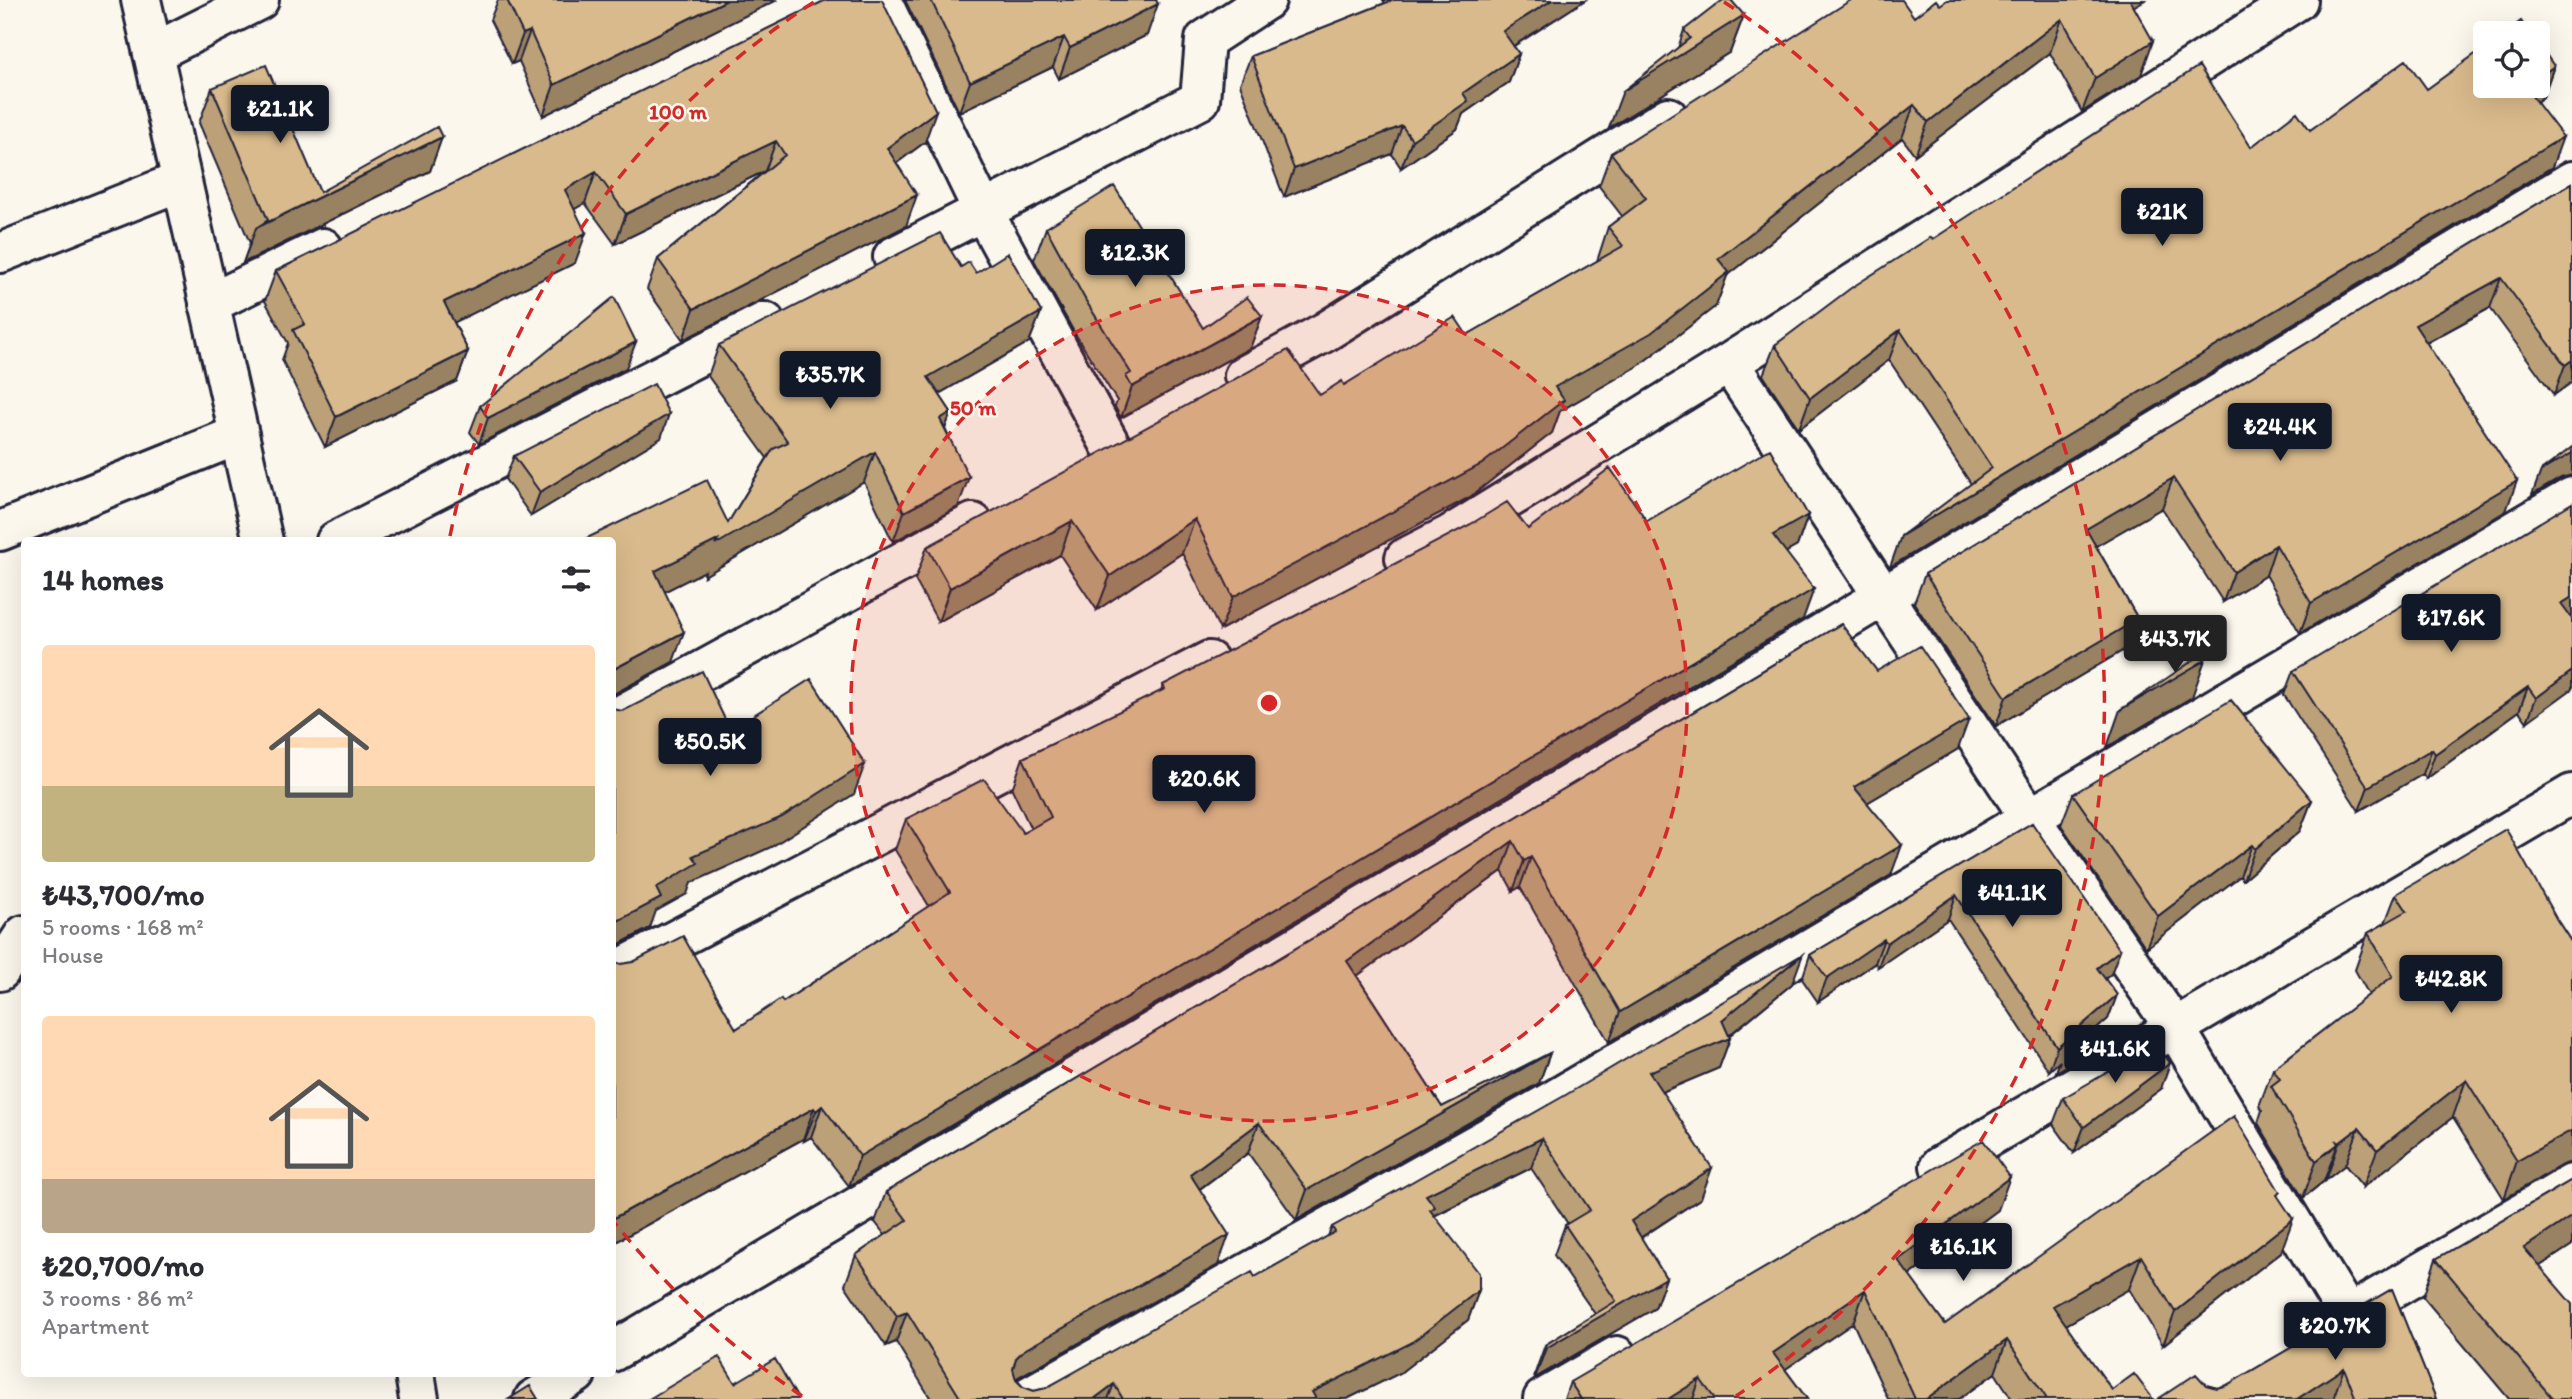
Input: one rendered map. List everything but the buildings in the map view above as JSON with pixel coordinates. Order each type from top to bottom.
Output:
[{"type":"street","points":[[141,0],[262,537]]},
{"type":"street","points":[[153,53],[259,0]]},
{"type":"street","points":[[881,0],[983,211],[1112,448]]},
{"type":"street","points":[[1376,574],[1450,535],[1729,363],[2298,0]]},
{"type":"street","points":[[859,274],[1200,100],[1205,40],[1246,5]]},
{"type":"street","points":[[1219,390],[1325,331],[1702,96]]},
{"type":"street","points":[[0,253],[181,181]]},
{"type":"street","points":[[616,1350],[1883,597],[2572,181]]},
{"type":"street","points":[[209,304],[357,231]]},
{"type":"street","points":[[344,537],[796,306]]},
{"type":"street","points":[[1729,363],[2030,818],[2175,1028],[2348,1315]]},
{"type":"street","points":[[1075,468],[1147,429]]},
{"type":"street","points":[[0,531],[238,435]]},
{"type":"street","points":[[1024,1399],[1542,1107],[2572,497]]},
{"type":"street","points":[[616,718],[1002,508]]},
{"type":"street","points":[[616,971],[1240,645]]},
{"type":"street","points":[[1910,1184],[2572,794]]},
{"type":"street","points":[[0,971],[21,940]]},
{"type":"street","points":[[2312,1336],[2572,1184]]},
{"type":"street","points":[[1543,1399],[1645,1339]]},
{"type":"street","points":[[415,1377],[419,1399]]},
{"type":"street","points":[[534,1399],[571,1377]]}]
